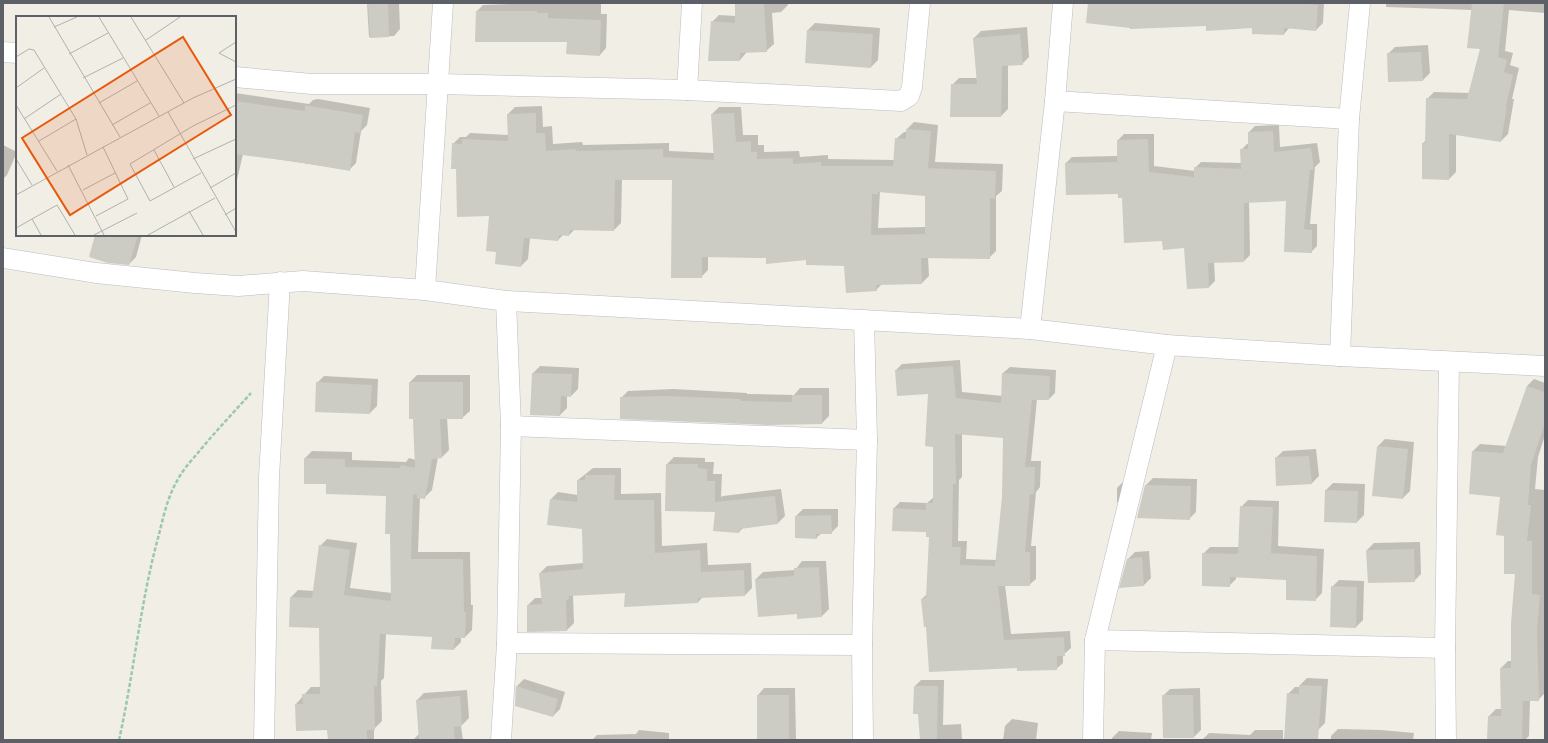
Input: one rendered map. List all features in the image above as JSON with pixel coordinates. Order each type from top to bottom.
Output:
[{"type":"street","points":[[425,290],[443,3]]},
{"type":"street","points":[[687,90],[692,3]]},
{"type":"street","points":[[236,77],[312,84],[438,84],[687,90],[901,101],[909,96],[912,87],[920,3]]},
{"type":"street","points":[[1030,329],[1055,101],[1063,3]]},
{"type":"street","points":[[1340,356],[1349,119],[1360,3]]},
{"type":"street","points":[[3,52],[16,53]]},
{"type":"street","points":[[1055,101],[1349,119]]},
{"type":"street","points":[[3,258],[96,273],[195,283],[238,286],[303,281],[425,290],[506,301],[1030,329],[1167,345],[1340,356],[1545,366]]},
{"type":"street","points":[[264,740],[269,477],[280,282]]},
{"type":"street","points":[[502,740],[507,642],[511,426],[506,301]]},
{"type":"street","points":[[863,740],[862,645],[867,440],[864,320]]},
{"type":"street","points":[[1093,740],[1095,640],[1167,345]]},
{"type":"street","points":[[1446,740],[1445,648],[1449,362]]},
{"type":"street","points":[[511,426],[867,440]]},
{"type":"street","points":[[1095,640],[1445,648]]},
{"type":"street","points":[[507,642],[862,645]]},
{"type":"path","points":[[119,740],[151,562],[168,504],[177,480],[208,440],[276,367]]},
{"type":"building","points":[[368,3],[388,3],[389,37],[370,38]]},
{"type":"building","points":[[735,3],[764,3],[767,52],[740,53],[740,61],[708,61],[711,21],[735,23]]},
{"type":"building","points":[[1088,3],[1299,3],[1318,5],[1316,31],[1284,28],[1284,35],[1252,34],[1252,28],[1206,31],[1206,26],[1130,29],[1086,23]]},
{"type":"building","points":[[1472,3],[1504,3],[1498,57],[1507,60],[1504,72],[1513,75],[1506,106],[1501,142],[1449,134],[1449,180],[1422,179],[1422,143],[1425,143],[1426,98],[1467,99],[1480,49],[1467,48]]},
{"type":"building","points":[[476,11],[537,11],[537,13],[548,13],[548,18],[601,20],[600,56],[566,54],[567,42],[475,42]]},
{"type":"building","points":[[807,30],[873,34],[871,68],[805,63]]},
{"type":"building","points":[[1020,34],[1023,65],[1002,66],[1001,117],[950,117],[951,84],[977,84],[973,38]]},
{"type":"building","points":[[1421,52],[1423,81],[1388,82],[1387,53]]},
{"type":"building","points":[[236,101],[305,111],[305,106],[310,106],[363,115],[360,133],[355,132],[350,171],[298,162],[236,154]]},
{"type":"building","points":[[536,113],[536,133],[545,133],[546,151],[576,149],[576,151],[663,149],[663,157],[714,160],[711,114],[734,113],[736,142],[751,141],[751,152],[757,152],[757,159],[793,158],[793,164],[821,162],[821,166],[893,166],[895,138],[906,139],[906,129],[931,131],[928,168],[996,171],[995,199],[990,198],[990,259],[921,258],[922,284],[876,285],[877,291],[846,293],[844,266],[806,265],[806,260],[766,264],[766,258],[702,257],[702,278],[671,278],[672,180],[615,180],[614,231],[570,230],[569,236],[559,235],[558,241],[524,238],[521,267],[495,264],[496,252],[486,251],[489,216],[457,217],[456,169],[451,169],[452,143],[462,144],[462,139],[508,141],[507,114]],"holes":[[[878,192],[925,196],[925,234],[871,235],[872,194],[878,194]]]},
{"type":"building","points":[[1273,131],[1274,152],[1311,148],[1314,169],[1310,170],[1304,229],[1312,230],[1312,253],[1284,252],[1286,201],[1244,203],[1244,262],[1208,263],[1209,288],[1187,289],[1184,248],[1163,250],[1162,241],[1124,243],[1122,198],[1118,198],[1118,194],[1066,195],[1065,163],[1117,162],[1117,140],[1148,139],[1149,172],[1194,177],[1194,167],[1241,169],[1240,149],[1248,149],[1248,132]]},
{"type":"building","points":[[95,236],[138,236],[129,265],[108,263],[89,257]]},
{"type":"building","points":[[953,366],[956,398],[1001,403],[1002,373],[1050,376],[1049,400],[1032,400],[1025,467],[1035,467],[1034,494],[1030,494],[1025,552],[1030,552],[1030,586],[998,586],[1004,640],[1064,637],[1065,656],[1057,656],[1057,670],[1017,671],[1017,668],[929,672],[926,627],[924,627],[921,599],[926,598],[929,537],[926,537],[926,532],[892,531],[893,508],[926,510],[926,503],[933,503],[933,447],[925,446],[928,394],[897,396],[895,370]],"holes":[[[955,434],[1003,438],[1002,497],[995,566],[960,565],[961,547],[952,547],[953,484],[956,484]]]},
{"type":"building","points":[[532,373],[572,374],[571,397],[561,396],[560,416],[530,415]]},
{"type":"building","points":[[316,382],[372,385],[370,414],[315,412]]},
{"type":"building","points":[[409,382],[463,382],[463,419],[440,419],[442,458],[432,459],[425,499],[417,498],[417,495],[413,494],[411,559],[463,559],[464,612],[466,612],[465,638],[455,638],[454,650],[431,649],[432,637],[380,634],[377,686],[374,686],[375,730],[367,730],[367,740],[328,740],[327,730],[296,731],[295,704],[303,704],[302,694],[320,694],[319,628],[289,627],[290,597],[312,598],[319,545],[350,550],[344,595],[391,601],[390,534],[385,534],[386,496],[326,494],[326,484],[304,484],[304,458],[345,459],[345,467],[400,468],[401,465],[415,468],[413,419],[409,419]]},
{"type":"building","points":[[1527,386],[1545,392],[1545,423],[1531,465],[1528,505],[1531,505],[1527,541],[1532,541],[1532,594],[1540,595],[1537,631],[1539,701],[1523,701],[1522,740],[1487,740],[1488,716],[1501,716],[1500,668],[1511,668],[1511,623],[1515,574],[1504,574],[1504,536],[1496,535],[1500,497],[1469,494],[1472,451],[1503,453]]},
{"type":"building","points":[[792,395],[822,395],[822,424],[768,425],[620,419],[620,397],[666,396],[741,399],[741,401],[792,402]]},
{"type":"building","points":[[1377,446],[1408,449],[1403,499],[1372,496]]},
{"type":"building","points":[[1309,456],[1312,484],[1276,486],[1275,457]]},
{"type":"building","points":[[666,464],[698,464],[698,468],[707,469],[707,481],[715,481],[715,502],[775,496],[778,524],[740,529],[739,533],[713,531],[715,512],[665,511]]},
{"type":"building","points":[[585,475],[615,475],[614,500],[654,500],[655,553],[700,550],[701,572],[744,570],[745,596],[698,598],[698,603],[624,607],[625,593],[569,596],[569,599],[566,600],[567,631],[527,632],[527,605],[542,604],[539,573],[583,569],[582,529],[547,525],[550,499],[577,502],[577,480],[585,480]]},
{"type":"building","points":[[1145,485],[1191,486],[1190,520],[1137,518]]},
{"type":"building","points":[[1325,490],[1358,491],[1357,523],[1324,522]]},
{"type":"building","points":[[1240,506],[1273,507],[1271,553],[1317,556],[1316,601],[1286,600],[1286,580],[1230,577],[1230,587],[1202,586],[1202,553],[1238,554]]},
{"type":"building","points":[[831,515],[832,534],[816,534],[817,539],[795,538],[795,516]]},
{"type":"building","points":[[1414,549],[1415,582],[1368,583],[1366,550]]},
{"type":"building","points":[[1142,557],[1144,586],[1119,588],[1127,559]]},
{"type":"building","points":[[819,567],[822,617],[797,619],[797,614],[758,617],[755,579],[794,576],[794,568]]},
{"type":"building","points":[[1331,586],[1357,587],[1356,628],[1330,627]]},
{"type":"building","points":[[1299,685],[1322,686],[1318,740],[1284,740],[1287,693],[1299,694]]},
{"type":"building","points":[[516,686],[558,699],[553,717],[515,706]]},
{"type":"building","points":[[914,686],[938,686],[937,740],[920,740],[918,714],[913,714]]},
{"type":"building","points":[[757,695],[789,695],[789,740],[757,740]]},
{"type":"building","points":[[1162,695],[1193,695],[1194,738],[1163,738]]},
{"type":"building","points":[[460,696],[462,726],[454,727],[455,740],[419,740],[416,700]]}]
